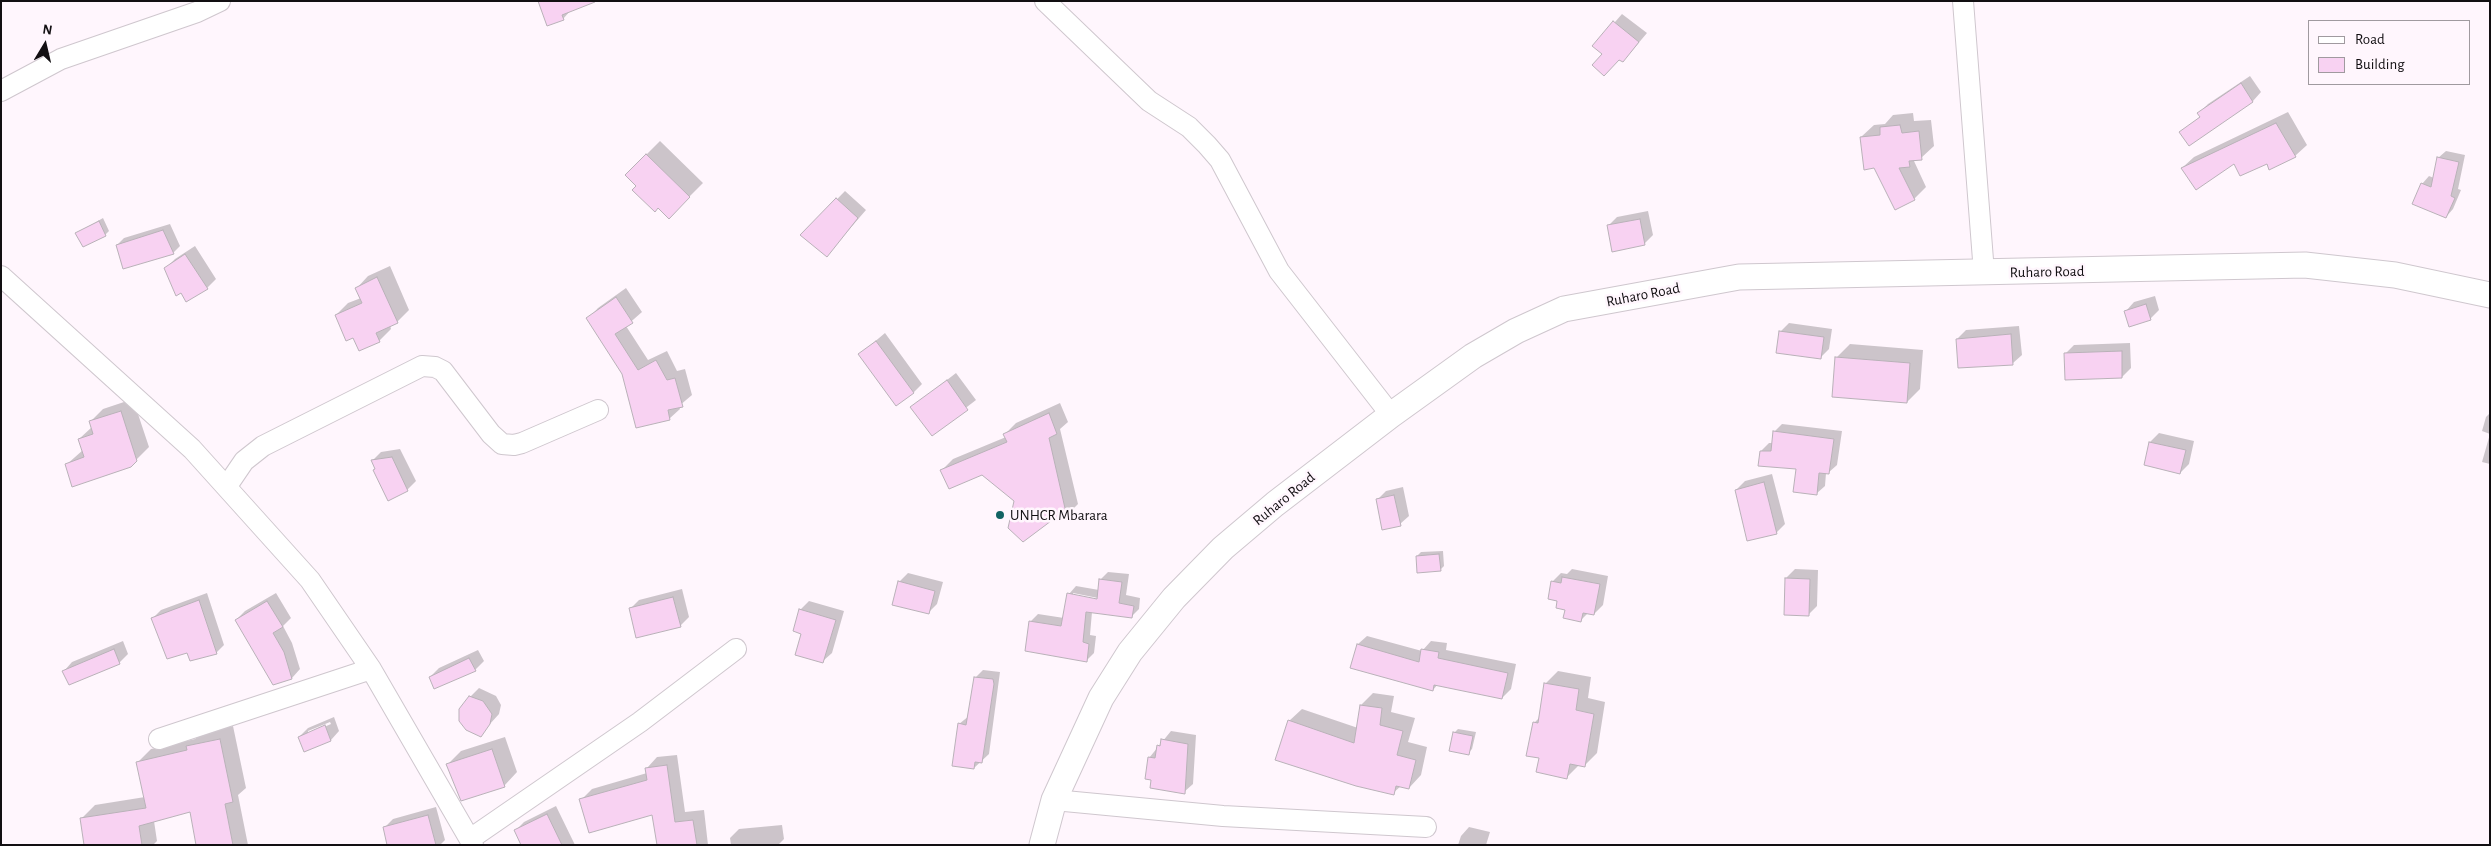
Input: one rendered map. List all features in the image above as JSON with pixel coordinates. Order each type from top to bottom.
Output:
[{"type":"street","points":[[1,91],[61,59],[196,12],[220,1]]},
{"type":"street","points":[[1045,1],[1076,28],[1118,73],[1149,101],[1189,127],[1220,160],[1279,271],[1390,415]]},
{"type":"street","points":[[1962,1],[1984,273]]},
{"type":"street","name":"Ruharo Road","points":[[1042,845],[1054,800],[1101,698],[1130,652],[1174,598],[1223,548],[1390,415],[1474,356],[1516,331],[1564,309],[1739,277],[2305,265],[2395,275],[2490,295]]},
{"type":"street","points":[[1,276],[192,449],[310,580],[371,668],[471,842],[640,722],[736,649]]},
{"type":"street","points":[[227,486],[244,461],[263,446],[422,366],[435,366],[443,372],[491,434],[502,444],[514,446],[598,410]]},
{"type":"street","points":[[158,739],[371,668]]},
{"type":"street","points":[[1054,800],[1224,816],[1426,827]]},
{"type":"building","points":[[538,1],[595,2],[562,15],[564,20],[547,26]]},
{"type":"building","points":[[1613,21],[1639,42],[1623,62],[1619,60],[1604,76],[1592,65],[1602,54],[1592,46]]},
{"type":"building","points":[[2241,83],[2253,102],[2189,146],[2179,132],[2200,117],[2197,113]]},
{"type":"building","points":[[2276,123],[2296,157],[2269,170],[2267,164],[2240,176],[2234,164],[2196,190],[2181,168]]},
{"type":"building","points":[[1900,125],[1902,133],[1919,131],[1922,160],[1909,161],[1910,167],[1899,168],[1915,200],[1895,210],[1874,168],[1864,170],[1860,137],[1880,135],[1880,127]]},
{"type":"building","points":[[646,154],[690,197],[669,219],[658,208],[655,212],[632,190],[636,186],[625,175]]},
{"type":"building","points":[[2437,157],[2459,162],[2451,196],[2455,198],[2446,218],[2412,204],[2421,183],[2431,187]]},
{"type":"building","points":[[836,198],[858,218],[827,257],[800,235]]},
{"type":"building","points":[[1640,219],[1645,245],[1612,252],[1607,225]]},
{"type":"building","points":[[99,221],[106,236],[83,247],[75,233]]},
{"type":"building","points":[[163,230],[174,254],[123,269],[116,245]]},
{"type":"building","points":[[185,254],[208,289],[186,302],[181,293],[176,296],[164,268]]},
{"type":"building","points":[[377,277],[398,323],[376,333],[380,342],[359,351],[353,338],[346,341],[335,315],[362,303],[355,288]]},
{"type":"building","points":[[616,297],[633,323],[615,334],[638,370],[656,360],[667,380],[675,378],[683,407],[668,410],[670,420],[636,428],[622,374],[586,318]]},
{"type":"building","points":[[2146,304],[2151,320],[2129,327],[2124,311]]},
{"type":"building","points":[[1779,331],[1824,337],[1821,359],[1776,353]]},
{"type":"building","points":[[2011,334],[2013,365],[1958,368],[1956,339]]},
{"type":"building","points":[[876,341],[914,393],[896,406],[858,354]]},
{"type":"building","points":[[2122,351],[2122,378],[2065,380],[2064,353]]},
{"type":"building","points":[[1835,357],[1910,363],[1907,403],[1832,397]]},
{"type":"building","points":[[947,380],[968,410],[932,436],[910,407]]},
{"type":"building","points":[[121,411],[137,461],[131,467],[72,487],[65,464],[84,457],[78,439],[93,434],[89,421]]},
{"type":"building","points":[[1049,413],[1057,434],[1049,438],[1067,517],[1051,521],[1023,542],[1008,528],[1014,501],[982,475],[949,489],[940,470],[1007,442],[1003,434]]},
{"type":"building","points":[[1773,431],[1834,439],[1829,474],[1819,473],[1817,495],[1793,492],[1796,469],[1758,466],[1760,451],[1771,451]]},
{"type":"building","points":[[2149,442],[2186,450],[2180,474],[2144,465]]},
{"type":"building","points":[[392,457],[408,491],[388,501],[373,470],[375,469],[371,460]]},
{"type":"building","points":[[1764,482],[1777,534],[1747,541],[1735,490]]},
{"type":"building","points":[[1394,495],[1401,526],[1382,530],[1376,499]]},
{"type":"building","points":[[1439,554],[1441,571],[1417,573],[1416,556]]},
{"type":"building","points":[[1562,577],[1600,584],[1594,615],[1583,613],[1581,622],[1563,618],[1565,610],[1556,608],[1557,601],[1548,599],[1551,581],[1561,583]]},
{"type":"building","points":[[1785,578],[1810,579],[1809,616],[1784,615]]},
{"type":"building","points":[[1099,579],[1122,582],[1119,603],[1134,606],[1132,618],[1086,612],[1083,642],[1089,644],[1087,662],[1025,651],[1029,621],[1061,626],[1067,593],[1097,599]]},
{"type":"building","points":[[898,581],[935,591],[929,614],[892,605]]},
{"type":"building","points":[[673,597],[681,627],[636,638],[629,608]]},
{"type":"building","points":[[199,600],[217,654],[190,661],[187,653],[167,659],[151,618]]},
{"type":"building","points":[[267,601],[283,627],[273,633],[284,652],[292,679],[273,685],[235,620]]},
{"type":"building","points":[[799,609],[836,620],[823,663],[795,655],[801,634],[793,631]]},
{"type":"building","points":[[1357,644],[1419,662],[1421,649],[1439,652],[1438,658],[1508,673],[1502,699],[1434,685],[1433,691],[1350,668]]},
{"type":"building","points":[[114,649],[120,664],[69,685],[62,671]]},
{"type":"building","points":[[469,658],[476,671],[434,689],[429,677]]},
{"type":"building","points":[[974,677],[993,679],[994,684],[982,763],[975,762],[974,769],[952,766],[958,723],[966,725]]},
{"type":"building","points":[[1544,683],[1579,689],[1576,710],[1594,714],[1585,767],[1570,764],[1567,779],[1536,772],[1539,758],[1526,756],[1533,722],[1538,723]]},
{"type":"building","points":[[469,696],[483,701],[492,714],[490,724],[481,737],[466,730],[459,721],[459,709]]},
{"type":"building","points":[[1360,705],[1382,708],[1380,725],[1403,731],[1397,755],[1416,760],[1409,789],[1396,786],[1394,795],[1356,786],[1275,760],[1288,720],[1354,743]]},
{"type":"building","points":[[325,725],[331,741],[304,752],[298,737]]},
{"type":"building","points":[[1453,732],[1473,736],[1469,755],[1449,751]]},
{"type":"building","points":[[220,739],[233,802],[225,804],[233,845],[196,845],[190,812],[139,826],[142,845],[84,845],[80,818],[146,808],[136,762],[187,750],[186,746]]},
{"type":"building","points":[[1161,739],[1188,744],[1185,794],[1150,788],[1151,780],[1145,779],[1148,757],[1155,758],[1157,745],[1160,746]]},
{"type":"building","points":[[492,749],[505,787],[461,801],[446,764]]},
{"type":"building","points":[[667,765],[675,822],[693,820],[697,845],[657,845],[652,815],[589,833],[579,799],[647,780],[645,768]]},
{"type":"building","points":[[547,814],[562,845],[521,845],[514,830]]},
{"type":"building","points":[[428,815],[436,845],[387,845],[383,827]]},
{"type":"place","name":"UNHCR Mbarara","points":[[1000,515]]}]
